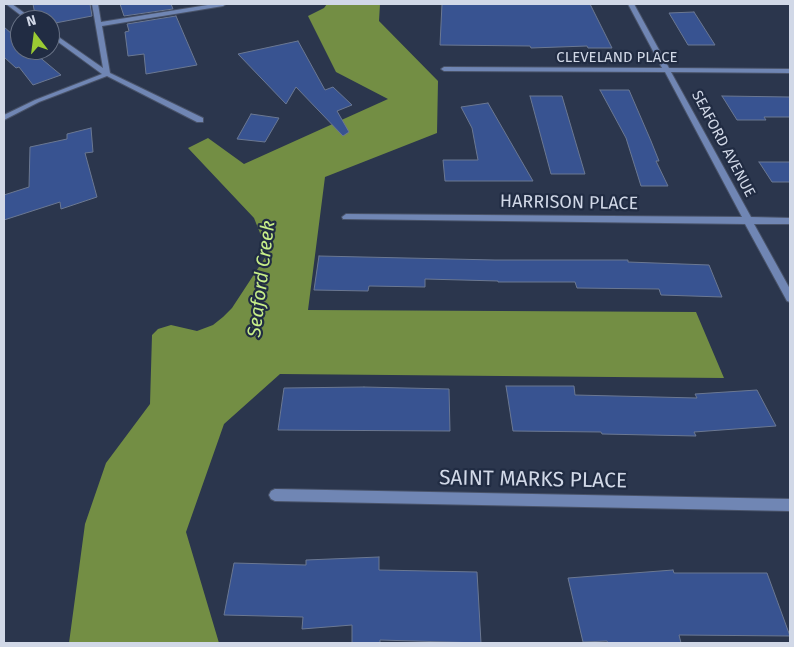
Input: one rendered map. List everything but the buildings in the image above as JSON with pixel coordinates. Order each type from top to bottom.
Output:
[{"type":"street","points":[[95,4],[100,24],[107,74]]},
{"type":"street","points":[[100,24],[223,4]]},
{"type":"street","name":"SEAFORD AVENUE","points":[[631,4],[790,298]]},
{"type":"street","points":[[60,40],[107,74],[200,120]]},
{"type":"street","name":"CLEVELAND PLACE","points":[[444,69],[790,71]]},
{"type":"street","points":[[4,118],[37,101],[107,74]]},
{"type":"street","name":"HARRISON PLACE","points":[[346,217],[790,221]]},
{"type":"street","name":"SAINT MARKS PLACE","points":[[275,495],[790,505]]},
{"type":"water","name":"Seaford Creek","points":[[327,4],[380,4],[379,21],[438,81],[437,133],[325,177],[308,310],[696,312],[724,378],[280,374],[224,424],[186,532],[219,643],[69,643],[85,524],[106,463],[150,404],[152,335],[158,329],[171,325],[197,331],[213,325],[232,308],[268,253],[254,218],[188,148],[208,138],[244,164],[388,99],[336,72],[308,16],[324,8]]}]
